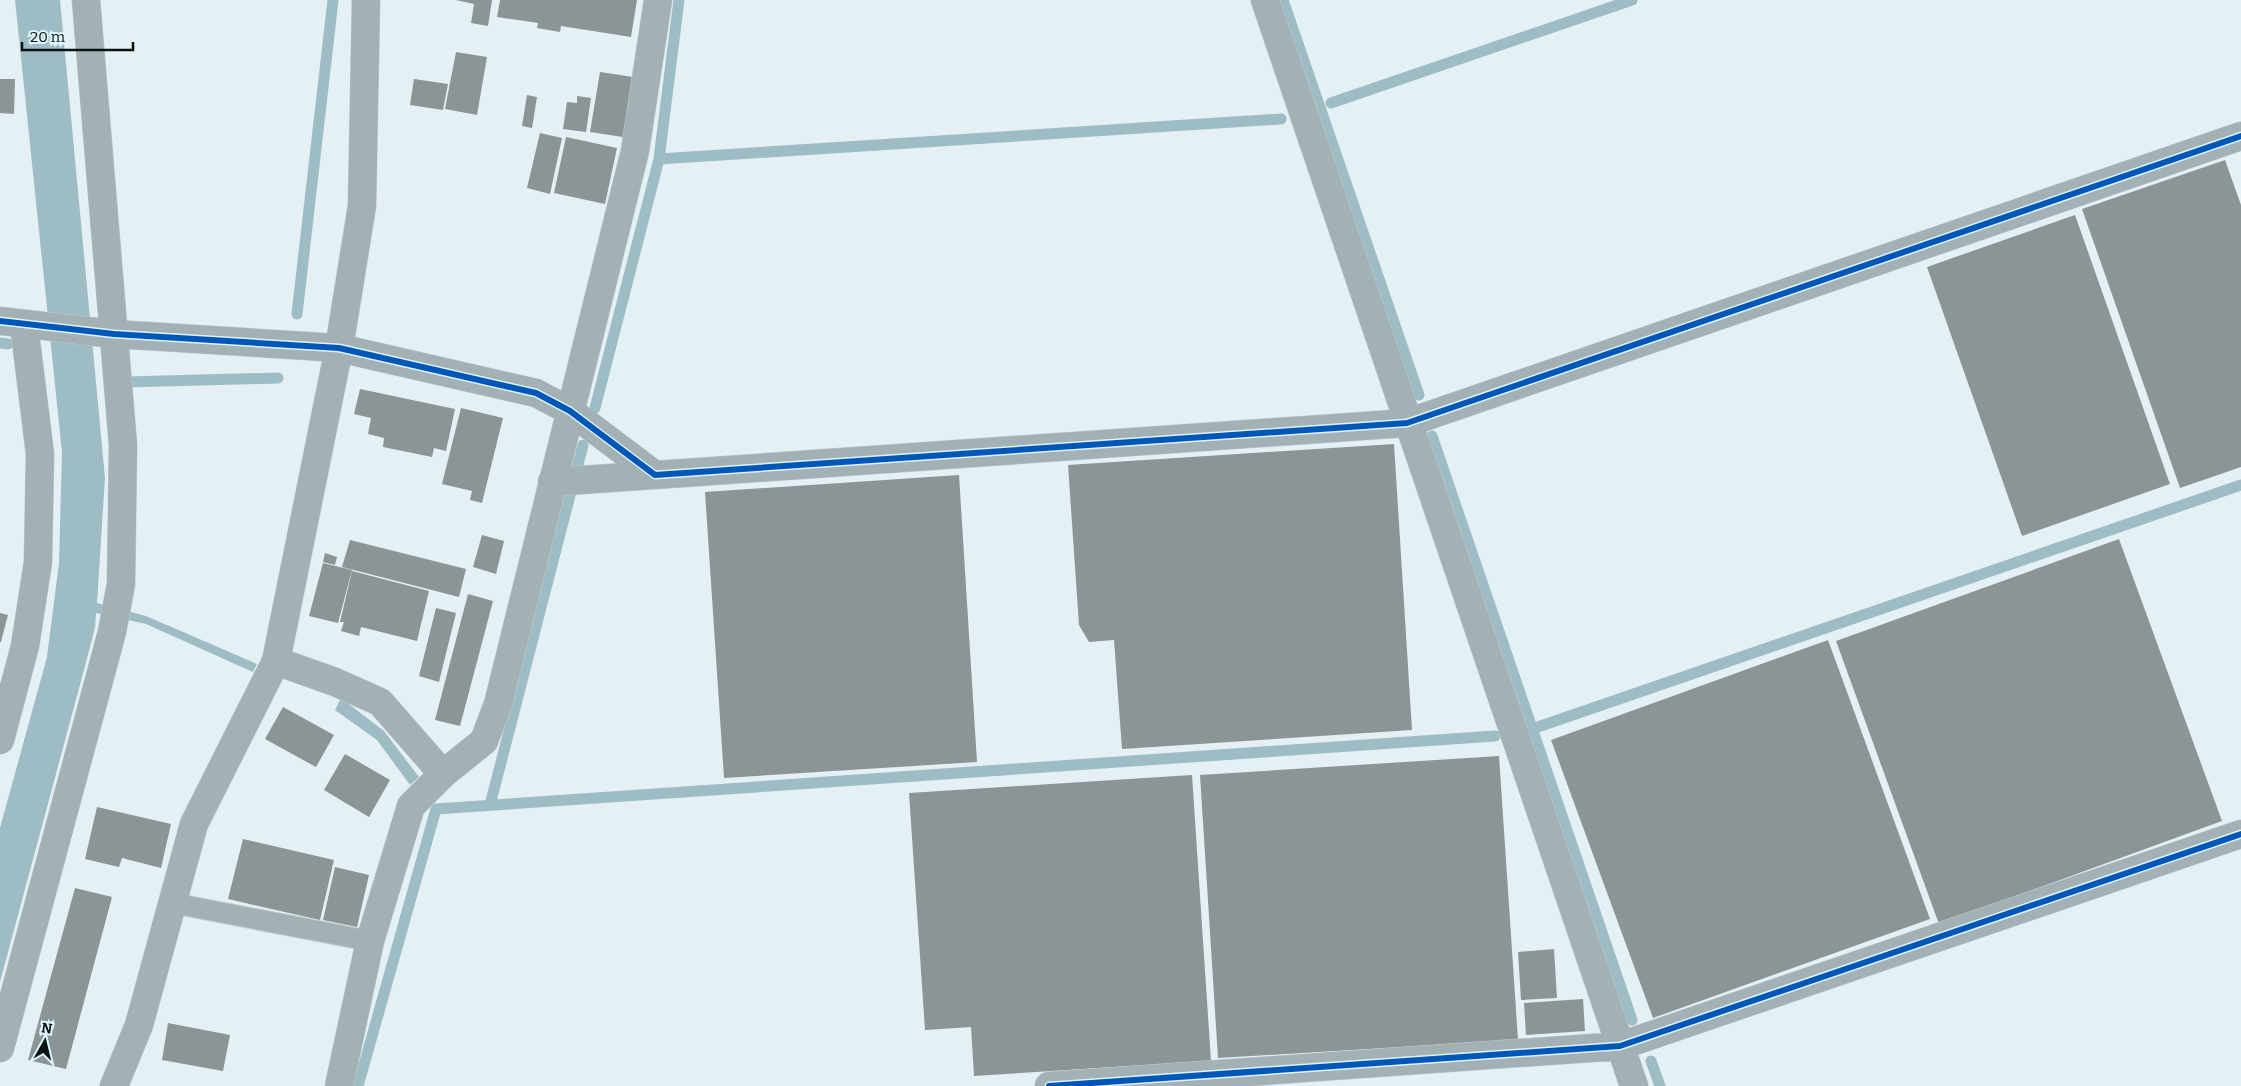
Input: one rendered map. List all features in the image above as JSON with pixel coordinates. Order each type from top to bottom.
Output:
[{"type":"street","points":[[0,1048],[116,611],[121,584],[124,445],[109,333],[86,0]]},
{"type":"street","points":[[114,1086],[139,1025],[194,824],[276,661],[339,348],[362,206],[366,0]]},
{"type":"street","points":[[339,1086],[370,941],[411,806],[443,774],[484,741],[566,481],[570,411],[635,151],[658,0]]},
{"type":"street","points":[[1265,0],[1407,423],[1634,1086]]},
{"type":"street","points":[[566,481],[1407,423],[2241,136]]},
{"type":"street","points":[[0,740],[25,646],[38,562],[40,454],[20,324],[109,333],[339,348],[536,394],[570,411],[655,476]]},
{"type":"street","points":[[276,661],[335,682],[380,702],[443,774]]},
{"type":"street","points":[[1049,1086],[1620,1046],[2241,834]]},
{"type":"lane","points":[[172,903],[370,941]]},
{"type":"water","points":[[15,0],[60,0],[105,478],[97,603],[146,616],[257,664],[253,672],[146,624],[96,613],[95,628],[0,982],[0,828],[47,657],[59,563],[62,452]]},
{"type":"water","points":[[341,698],[384,731],[419,777],[410,785],[377,740],[335,710]]},
{"type":"building","points":[[456,0],[492,0],[488,26],[471,23],[474,4]]},
{"type":"building","points":[[500,0],[637,0],[631,37],[561,26],[560,32],[537,28],[538,23],[497,17]]},
{"type":"building","points":[[456,52],[487,57],[477,115],[445,109]]},
{"type":"building","points":[[600,72],[633,77],[623,137],[590,132]]},
{"type":"building","points":[[0,79],[15,79],[14,114],[0,113]]},
{"type":"building","points":[[414,79],[448,84],[443,110],[410,105]]},
{"type":"building","points":[[527,95],[537,97],[532,128],[522,126]]},
{"type":"building","points":[[577,96],[591,98],[586,132],[563,129],[567,102],[577,103]]},
{"type":"building","points":[[540,133],[562,138],[550,194],[527,188]]},
{"type":"building","points":[[566,137],[617,148],[605,204],[554,193]]},
{"type":"building","points":[[2225,160],[2241,205],[2241,467],[2180,488],[2082,209]]},
{"type":"building","points":[[2075,215],[2170,484],[2022,536],[1927,267]]},
{"type":"building","points":[[360,389],[455,409],[446,451],[434,448],[432,457],[383,447],[384,438],[368,434],[371,418],[354,414]]},
{"type":"building","points":[[461,408],[503,418],[482,503],[470,500],[472,491],[442,484]]},
{"type":"building","points":[[1394,444],[1412,730],[1122,749],[1114,640],[1089,642],[1079,625],[1068,465]]},
{"type":"building","points":[[959,475],[977,762],[724,778],[705,492]]},
{"type":"building","points":[[482,535],[504,541],[496,574],[473,567]]},
{"type":"building","points":[[2119,539],[2222,821],[1939,924],[1836,641]]},
{"type":"building","points":[[350,540],[466,569],[459,597],[342,567]]},
{"type":"building","points":[[325,553],[337,557],[335,565],[323,562]]},
{"type":"building","points":[[323,563],[352,570],[338,623],[309,616]]},
{"type":"building","points":[[352,571],[429,591],[417,641],[361,627],[359,636],[341,631],[344,622],[340,622]]},
{"type":"building","points":[[468,594],[493,601],[460,726],[435,720]]},
{"type":"building","points":[[436,608],[456,613],[439,682],[419,676]]},
{"type":"building","points":[[0,613],[8,615],[1,642],[0,642]]},
{"type":"building","points":[[1828,640],[1930,919],[1653,1018],[1551,740]]},
{"type":"building","points":[[283,707],[334,735],[316,767],[265,739]]},
{"type":"building","points":[[345,754],[390,780],[369,817],[324,790]]},
{"type":"building","points":[[1499,756],[1518,1040],[1218,1058],[1200,775]]},
{"type":"building","points":[[1192,775],[1211,1061],[974,1076],[971,1027],[925,1030],[909,793]]},
{"type":"building","points":[[97,807],[171,824],[161,868],[122,858],[119,867],[85,859]]},
{"type":"building","points":[[243,839],[334,860],[320,920],[228,899]]},
{"type":"building","points":[[335,867],[369,875],[357,927],[323,920]]},
{"type":"building","points":[[75,888],[112,897],[66,1069],[28,1060]]},
{"type":"building","points":[[1554,949],[1557,998],[1521,1000],[1518,952]]},
{"type":"building","points":[[1583,999],[1585,1031],[1526,1035],[1524,1003]]},
{"type":"building","points":[[168,1023],[230,1035],[223,1071],[162,1060]]},
{"type":"waterway","points":[[297,314],[333,0]]},
{"type":"waterway","points":[[595,408],[659,159],[679,0]]},
{"type":"waterway","points":[[1283,0],[1419,395]]},
{"type":"waterway","points":[[1331,103],[1632,0]]},
{"type":"waterway","points":[[659,159],[1281,119]]},
{"type":"waterway","points":[[0,343],[8,344]]},
{"type":"waterway","points":[[126,382],[278,378]]},
{"type":"waterway","points":[[1432,436],[1632,1020]]},
{"type":"waterway","points":[[490,805],[583,445]]},
{"type":"waterway","points":[[1532,729],[2241,485]]},
{"type":"waterway","points":[[358,1086],[436,809],[1495,736]]},
{"type":"waterway","points":[[1651,1061],[1660,1086]]},
{"type":"cycle path","points":[[0,321],[114,334],[339,348],[536,393],[570,411],[655,475],[1407,423],[2241,136]]},
{"type":"cycle path","points":[[1049,1086],[1620,1046],[2241,834]]}]
